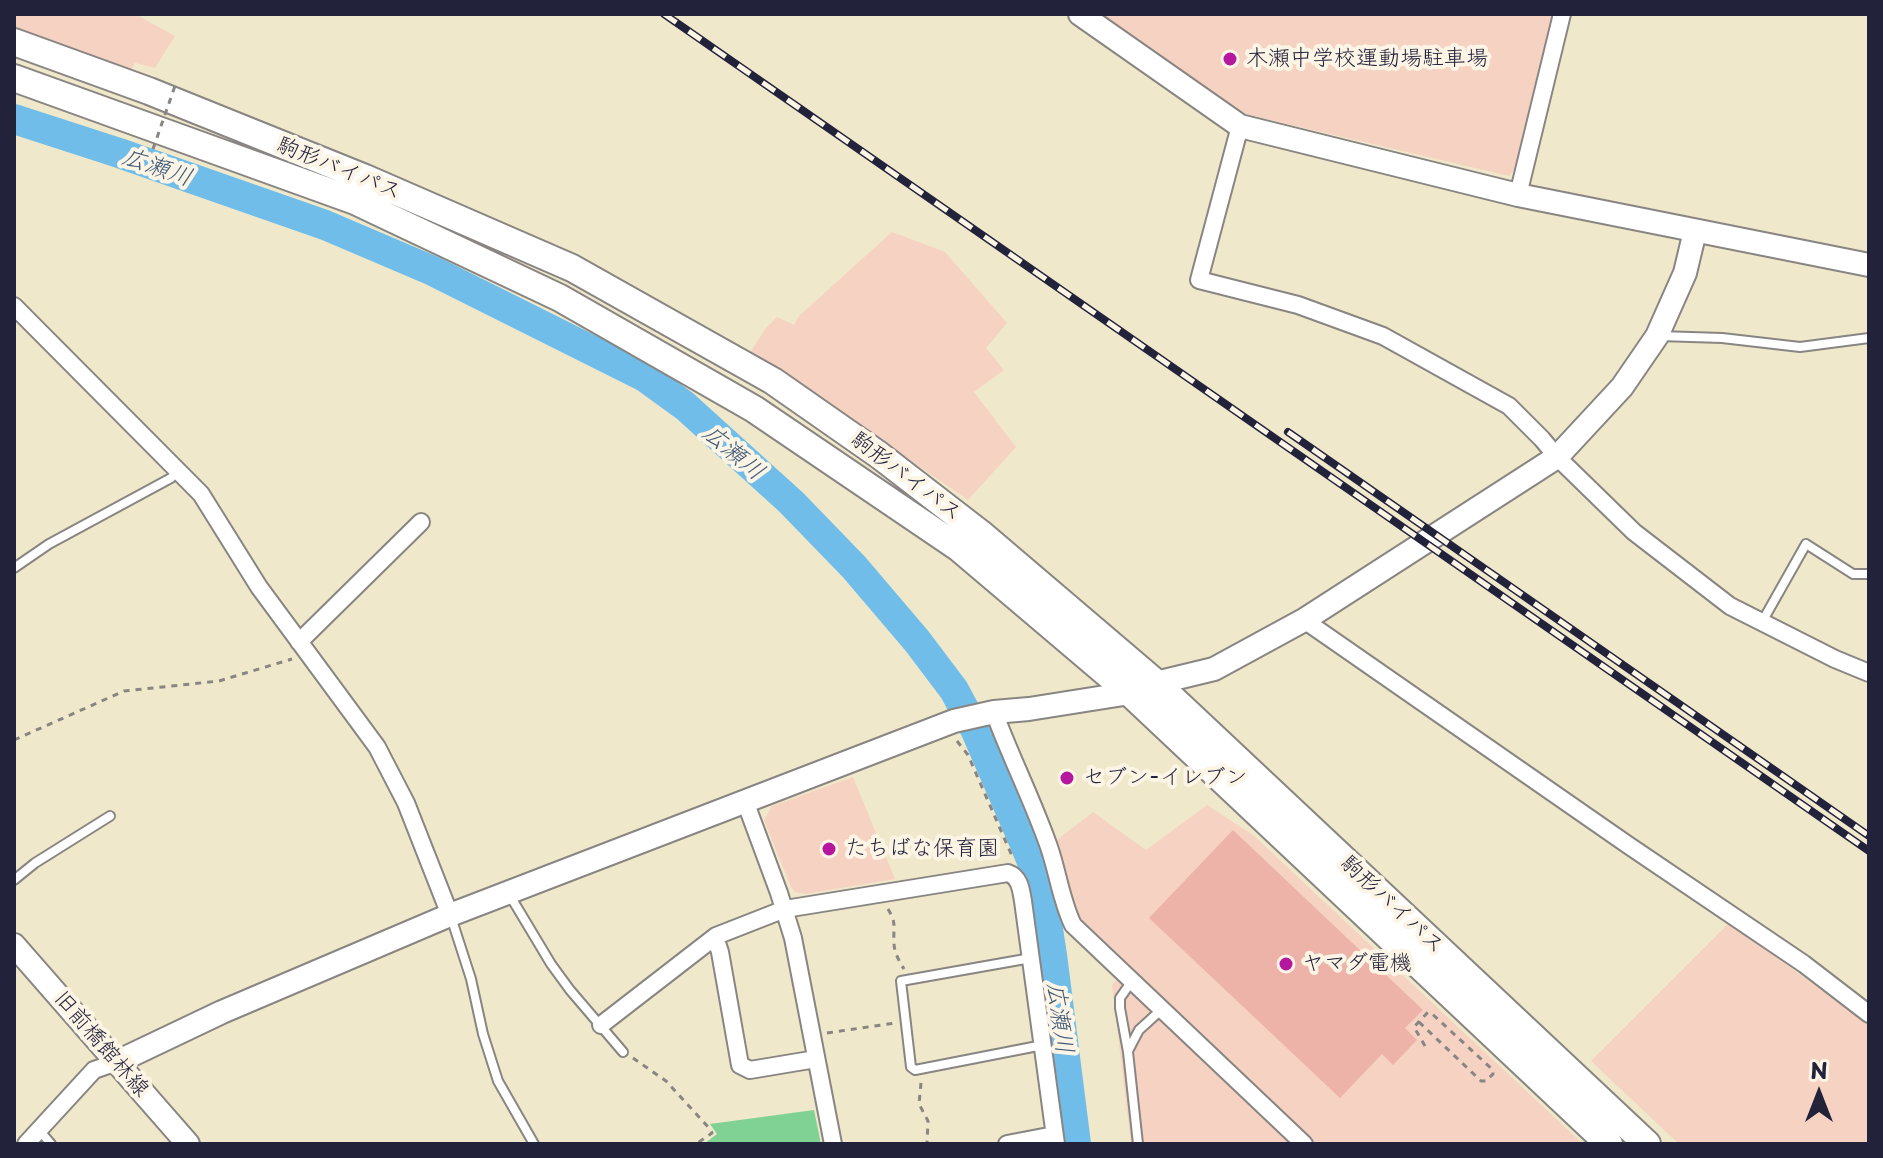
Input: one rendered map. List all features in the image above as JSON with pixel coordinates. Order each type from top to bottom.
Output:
[{"type":"main road","name":"駒形バイパス","points":[[14,42],[149,91],[365,178],[558,262],[773,381],[879,455],[980,533],[1156,683],[1647,1144]]},
{"type":"main road","name":"駒形バイパス","points":[[14,78],[355,201],[560,298],[754,409],[959,548],[1130,693],[1615,1139]]},
{"type":"street","points":[[1080,14],[1240,126],[1518,195],[1869,265]]},
{"type":"street","points":[[1518,195],[1562,14]]},
{"type":"street","points":[[1240,126],[1199,280],[1298,305],[1383,336],[1509,406],[1634,532],[1730,606],[1869,673]]},
{"type":"street","points":[[26,1144],[94,1070],[450,915],[951,722],[1130,693],[1156,683],[1214,669],[1304,620],[1557,457],[1622,387],[1657,336],[1685,273],[1695,231]]},
{"type":"street","points":[[14,306],[201,494],[259,587],[377,747],[406,803],[450,915]]},
{"type":"street","points":[[304,648],[421,522]]},
{"type":"street","points":[[1304,620],[1804,964],[1869,1014]]},
{"type":"street","points":[[989,714],[1051,850],[1065,907],[1073,925],[1304,1144]]},
{"type":"street","points":[[745,801],[785,909],[797,953],[833,1144]]},
{"type":"street","points":[[601,1025],[716,936],[785,909],[1008,873],[1018,881],[1023,901],[1055,1140],[1007,1144]]},
{"type":"street","points":[[712,939],[720,952],[740,1065],[750,1070],[816,1059]]},
{"type":"street","name":"旧前橋館林線","points":[[14,945],[188,1144]]},
{"type":"lane","points":[[1657,336],[1722,338],[1800,347],[1869,338]]},
{"type":"lane","points":[[14,568],[49,544],[171,478],[178,470]]},
{"type":"lane","points":[[1762,622],[1806,544],[1853,574],[1869,574]]},
{"type":"lane","points":[[14,880],[35,863],[110,816]]},
{"type":"lane","points":[[509,893],[551,964],[623,1052]]},
{"type":"lane","points":[[450,915],[498,1081],[534,1144]]},
{"type":"lane","points":[[1032,958],[901,981],[905,1022],[911,1067],[915,1070],[1043,1045]]},
{"type":"lane","points":[[1132,981],[1120,998],[1120,1008],[1138,1144]]},
{"type":"lane","points":[[1128,1052],[1139,1030],[1161,1010]]},
{"type":"lane","points":[[39,1129],[51,1144]]},
{"type":"path","points":[[153,149],[176,83]]},
{"type":"path","points":[[14,740],[124,691],[219,681],[304,648]]},
{"type":"path","points":[[951,722],[1012,852],[1014,875]]},
{"type":"path","points":[[1425,1046],[1414,1027],[1438,1002]]},
{"type":"path","points":[[1419,1022],[1481,1081],[1486,1081],[1493,1074],[1493,1070],[1429,1011]]},
{"type":"path","points":[[812,1035],[905,1022]]},
{"type":"path","points":[[623,1052],[666,1081],[712,1133],[696,1144]]},
{"type":"shaded area","points":[[14,14],[135,14],[175,36],[155,68],[135,63],[131,70],[14,27]]},
{"type":"shaded area","points":[[1095,14],[1554,14],[1519,164],[1509,176],[1249,115]]},
{"type":"shaded area","points":[[892,232],[945,252],[1007,323],[986,348],[1004,370],[974,392],[1016,447],[968,500],[751,351],[777,317],[794,325],[799,316]]},
{"type":"shaded area","name":"たちばな保育園","points":[[853,777],[895,879],[806,894],[795,892],[764,820],[772,806]]},
{"type":"shaded area","points":[[1207,805],[1253,835],[1583,1144],[1131,1144],[1112,985],[1128,964],[1078,916],[1057,840],[1093,812],[1146,850]]},
{"type":"shaded area","points":[[1729,923],[1869,1027],[1869,1144],[1679,1144],[1591,1061]]},
{"type":"green space","points":[[814,1110],[821,1144],[704,1144],[717,1134],[710,1124]]},
{"type":"building","name":"ヤマダ電機","points":[[1233,830],[1423,1010],[1405,1028],[1417,1040],[1393,1065],[1382,1054],[1340,1098],[1149,918]]},
{"type":"waterway","name":"広瀬川","points":[[14,119],[325,225],[433,271],[645,377],[685,406],[791,502],[854,567],[917,641],[954,690],[976,731],[1024,842],[1043,897],[1076,1144]]},
{"type":"railway","points":[[664,14],[1869,851]]},
{"type":"railway","points":[[1288,432],[1869,836]]},
{"type":"place","name":"木瀬中学校運動場駐車場","points":[[1230,59]]},
{"type":"place","name":"セブン-イレブン","points":[[1067,778]]},
{"type":"place","name":"たちばな保育園","points":[[829,849]]},
{"type":"place","name":"ヤマダ電機","points":[[1286,964]]}]
